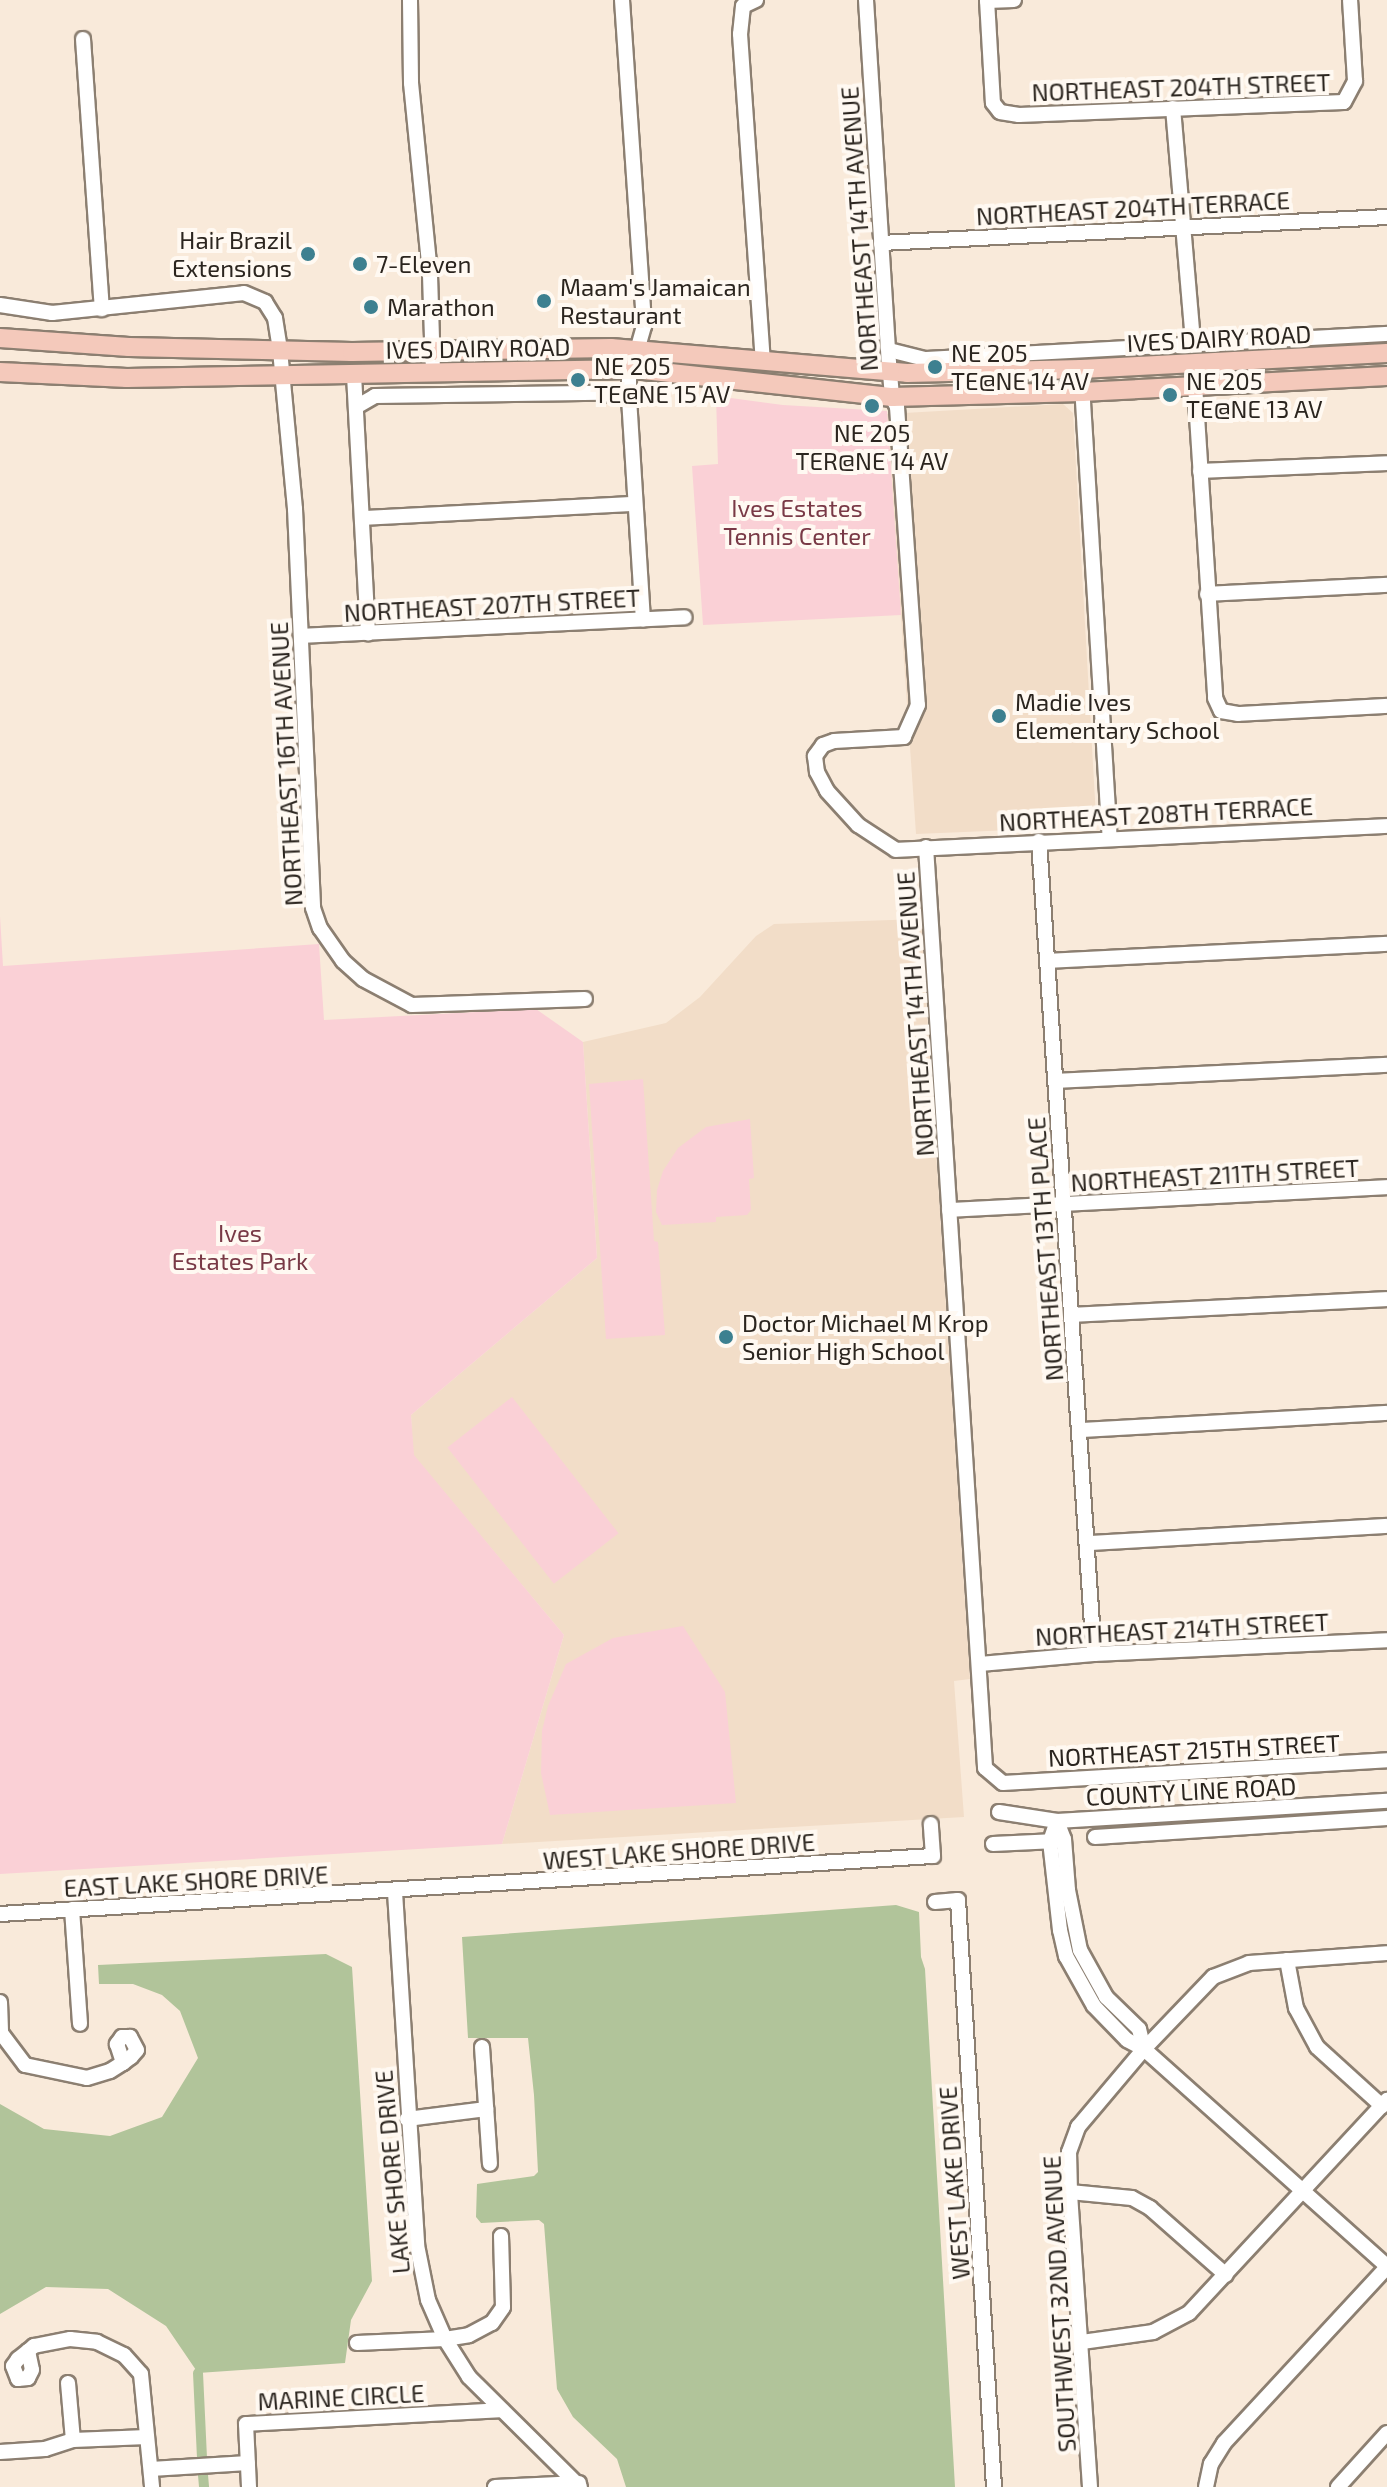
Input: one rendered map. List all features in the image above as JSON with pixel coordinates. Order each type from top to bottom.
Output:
[{"type":"main road","name":"IVES DAIRY ROAD","points":[[0,338],[280,350],[638,351],[890,373],[1081,369],[1387,353]]},
{"type":"main road","name":"IVES DAIRY ROAD","points":[[0,372],[127,378],[634,369],[892,397],[1082,392],[1387,376]]},
{"type":"street","points":[[410,0],[411,83],[430,275],[433,373]]},
{"type":"street","points":[[622,0],[644,326],[629,398],[643,620]]},
{"type":"street","points":[[756,0],[743,6],[740,34],[763,361]]},
{"type":"street","name":"NORTHEAST 14TH AVENUE","points":[[866,0],[890,373],[892,397],[897,407],[918,705],[904,737],[834,741],[823,745],[815,756],[817,772],[827,791],[858,825],[896,850],[926,847],[980,1664],[983,1757],[991,1776],[1003,1783]]},
{"type":"street","points":[[987,1],[1014,0]]},
{"type":"street","name":"NORTHEAST 204TH STREET","points":[[987,1],[993,103],[1000,112],[1019,115],[1344,102],[1355,81],[1350,0]]},
{"type":"street","points":[[83,39],[102,309]]},
{"type":"street","points":[[1173,108],[1193,343]]},
{"type":"street","name":"NORTHEAST 204TH TERRACE","points":[[881,243],[1387,217]]},
{"type":"street","name":"NORTHEAST 16TH AVENUE","points":[[0,305],[52,313],[244,293],[265,302],[275,318],[280,350],[295,509],[313,908],[330,946],[363,979],[412,1005],[585,999]]},
{"type":"street","points":[[889,350],[924,359],[1387,334]]},
{"type":"street","points":[[1081,369],[1110,837]]},
{"type":"street","points":[[354,375],[368,634]]},
{"type":"street","points":[[1195,385],[1215,698],[1221,711],[1238,714],[1387,706]]},
{"type":"street","points":[[356,407],[375,396],[601,393],[629,398]]},
{"type":"street","points":[[1200,471],[1387,463]]},
{"type":"street","points":[[363,518],[634,504]]},
{"type":"street","points":[[1207,594],[1387,585]]},
{"type":"street","name":"NORTHEAST 207TH STREET","points":[[301,636],[685,617]]},
{"type":"street","name":"NORTHEAST 208TH TERRACE","points":[[926,847],[1387,826]]},
{"type":"street","name":"NORTHEAST 13TH PLACE","points":[[1039,841],[1089,1543],[1094,1654]]},
{"type":"street","points":[[1048,961],[1387,944]]},
{"type":"street","points":[[1056,1081],[1387,1065]]},
{"type":"street","name":"NORTHEAST 211TH STREET","points":[[949,1210],[1387,1187]]},
{"type":"street","points":[[1072,1315],[1387,1299]]},
{"type":"street","points":[[1080,1430],[1387,1413]]},
{"type":"street","points":[[1089,1543],[1387,1526]]},
{"type":"street","name":"NORTHEAST 214TH STREET","points":[[980,1664],[1094,1654],[1387,1640]]},
{"type":"street","name":"NORTHEAST 215TH STREET","points":[[1003,1783],[1387,1760]]},
{"type":"street","name":"COUNTY LINE ROAD","points":[[999,1812],[1057,1821],[1387,1801]]},
{"type":"street","points":[[1095,1837],[1387,1818]]},
{"type":"street","points":[[1057,1821],[1057,1841],[1080,1950],[1106,1997],[1139,2029],[1144,2049],[1387,2266],[1224,2443],[1211,2464],[1206,2487]]},
{"type":"street","name":"WEST LAKE SHORE DRIVE","points":[[395,1892],[933,1856],[931,1824]]},
{"type":"street","points":[[993,1844],[1057,1841]]},
{"type":"street","name":"EAST LAKE SHORE DRIVE","points":[[0,1914],[395,1892]]},
{"type":"street","name":"LAKE SHORE DRIVE","points":[[395,1892],[417,2245],[428,2300],[445,2339],[469,2377],[580,2485]]},
{"type":"street","name":"WEST LAKE DRIVE","points":[[935,1902],[958,1900],[994,2487]]},
{"type":"street","points":[[72,1909],[80,2024]]},
{"type":"street","name":"SOUTHWEST 32ND AVENUE","points":[[1090,2487],[1070,2192],[1069,2152],[1078,2127],[1144,2049],[1213,1977],[1249,1963],[1387,1953]]},
{"type":"street","points":[[1082,2342],[1153,2332],[1189,2313],[1384,2103],[1317,2047],[1296,2008],[1287,1960]]},
{"type":"street","points":[[0,2002],[1,2033],[25,2065],[87,2078],[123,2063]]},
{"type":"street","points":[[482,2047],[490,2164]]},
{"type":"street","points":[[407,2119],[486,2109]]},
{"type":"street","points":[[1070,2192],[1132,2198],[1150,2208],[1226,2275]]},
{"type":"street","points":[[357,2343],[445,2339],[469,2335],[492,2323],[503,2307],[501,2236]]},
{"type":"street","points":[[28,2351],[70,2339],[97,2342],[124,2355],[141,2374],[152,2487]]},
{"type":"street","points":[[68,2383],[73,2440]]},
{"type":"street","name":"MARINE CIRCLE","points":[[249,2487],[246,2424],[502,2410]]},
{"type":"street","points":[[1338,2487],[1387,2433]]},
{"type":"street","points":[[0,2452],[45,2449],[73,2440],[147,2437]]},
{"type":"street","points":[[151,2469],[248,2463]]},
{"type":"street","points":[[495,2487],[580,2485]]},
{"type":"shaded area","name":"Madie Ives Elementary School","points":[[1063,404],[1073,413],[1096,817],[1088,827],[916,834],[887,414]]},
{"type":"shaded area","name":"Doctor Michael M Krop Senior High School","points":[[921,919],[970,1679],[954,1681],[964,1817],[502,1844],[564,1635],[413,1455],[411,1415],[597,1258],[583,1042],[666,1023],[700,997],[756,936],[774,924]]},
{"type":"shaded area","points":[[896,1905],[919,1912],[921,1957],[925,1969],[955,2487],[626,2487],[617,2459],[573,2417],[557,2389],[544,2224],[539,2220],[481,2223],[476,2217],[477,2184],[534,2176],[538,2172],[528,2038],[468,2038],[462,1937]]},
{"type":"shaded area","points":[[326,1954],[352,1967],[372,2281],[351,2320],[345,2363],[198,2373],[166,2326],[108,2289],[46,2287],[0,2314],[0,2104],[44,2129],[110,2136],[162,2117],[198,2058],[180,2011],[162,1995],[133,1984],[99,1984],[98,1965]]},
{"type":"green space","name":"Ives Estates Tennis Center","points":[[716,396],[783,405],[887,411],[901,615],[703,625],[692,466],[718,464]]},
{"type":"green space","name":"Ives Estates Park","points":[[0,916],[3,966],[319,944],[324,1020],[536,1009],[583,1042],[597,1258],[411,1415],[414,1455],[564,1635],[502,1844],[0,1874]]},
{"type":"green space","points":[[643,1079],[654,1241],[658,1242],[665,1335],[606,1339],[589,1084]]},
{"type":"green space","points":[[750,1119],[754,1178],[749,1179],[751,1210],[747,1215],[716,1217],[716,1222],[662,1225],[656,1212],[657,1190],[663,1171],[678,1148],[706,1127]]},
{"type":"green space","points":[[512,1397],[619,1533],[554,1584],[447,1447]]},
{"type":"green space","points":[[683,1626],[725,1692],[736,1803],[550,1815],[541,1773],[542,1731],[548,1706],[566,1664],[613,1638]]},
{"type":"waterway","points":[[198,2373],[202,2458]]},
{"type":"waterway","points":[[203,2475],[204,2487]]},
{"type":"place","name":"Hair Brazil Extensions","points":[[308,254]]},
{"type":"place","name":"7-Eleven","points":[[360,264]]},
{"type":"place","name":"Maam's Jamaican Restaurant","points":[[544,301]]},
{"type":"place","name":"Marathon","points":[[371,307]]},
{"type":"place","name":"NE 205 TE@NE 14 AV","points":[[935,367]]},
{"type":"place","name":"NE 205 TE@NE 15 AV","points":[[578,380]]},
{"type":"place","name":"NE 205 TE@NE 13 AV","points":[[1170,395]]},
{"type":"place","name":"NE 205 TER@NE 14 AV","points":[[872,406]]},
{"type":"place","name":"Madie Ives Elementary School","points":[[999,716]]},
{"type":"place","name":"Doctor Michael M Krop Senior High School","points":[[726,1337]]}]
